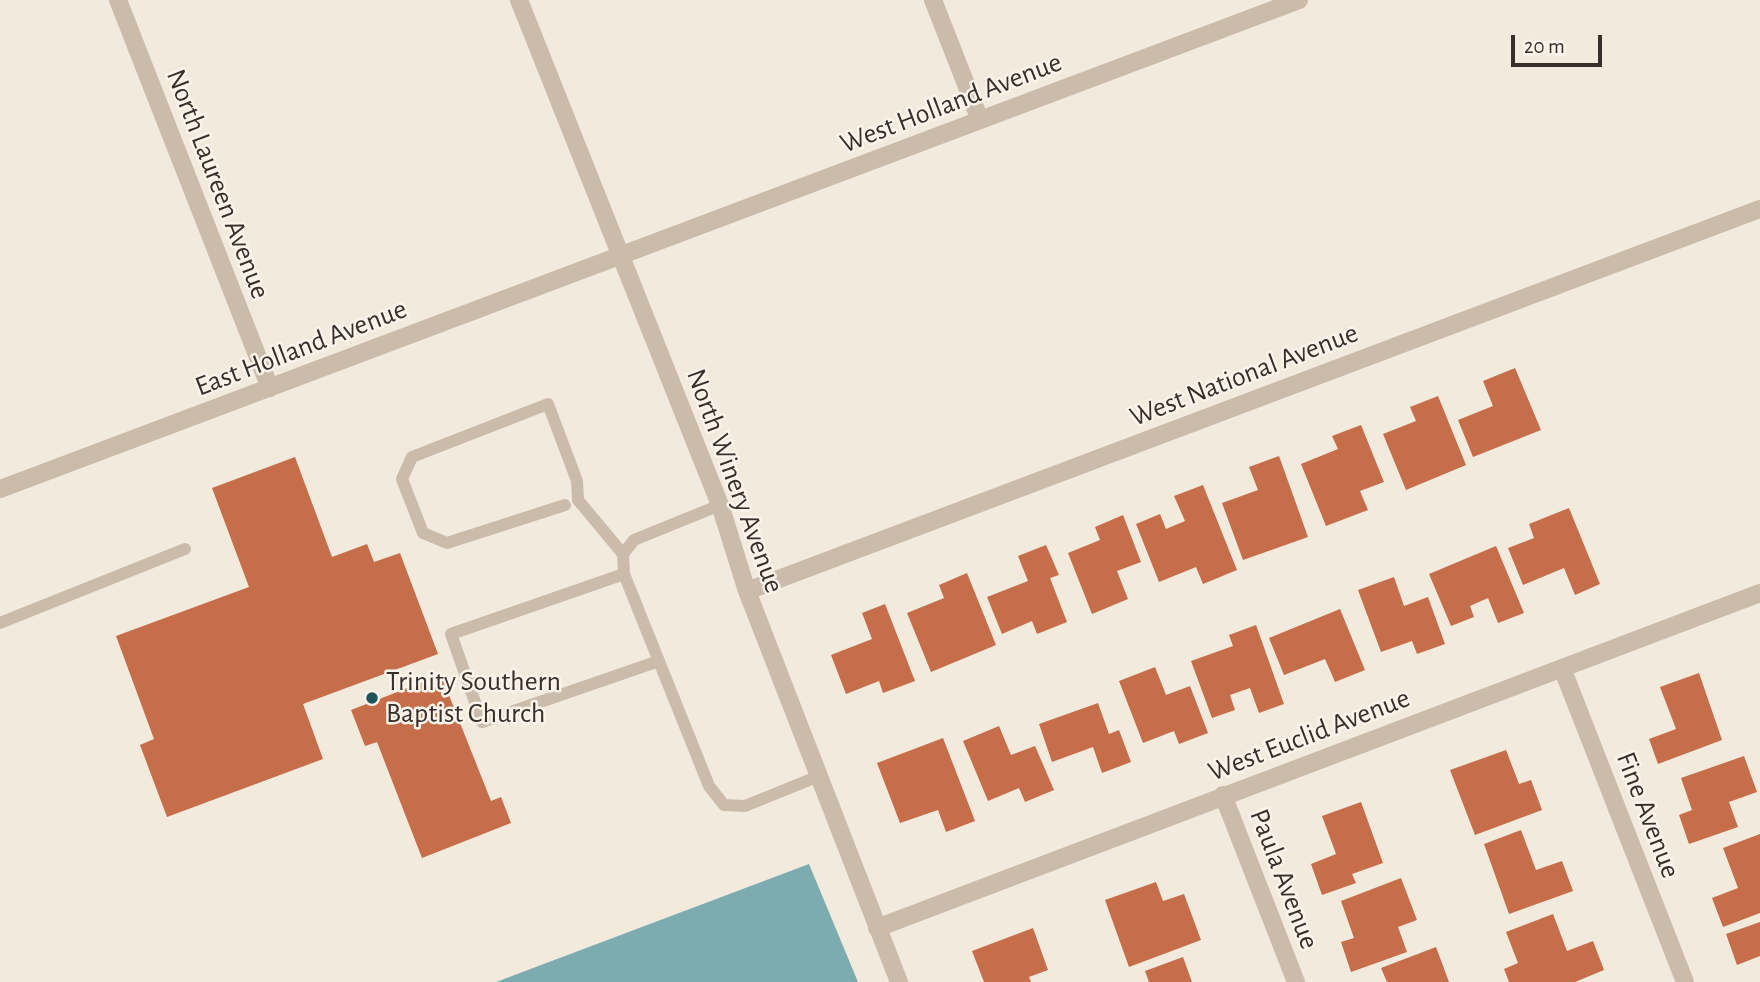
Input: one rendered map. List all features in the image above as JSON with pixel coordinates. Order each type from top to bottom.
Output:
[{"type":"street","name":"North Laureen Avenue","points":[[118,0],[270,388]]},
{"type":"street","name":"North Winery Avenue","points":[[519,0],[720,505],[747,591],[899,982]]},
{"type":"street","points":[[933,0],[980,120]]},
{"type":"street","name":"West Holland Avenue","points":[[621,256],[1299,0]]},
{"type":"street","name":"West National Avenue","points":[[747,591],[1760,209]]},
{"type":"street","name":"East Holland Avenue","points":[[0,489],[621,256]]},
{"type":"street","name":"West Euclid Avenue","points":[[877,928],[1760,593]]},
{"type":"street","name":"Fine Avenue","points":[[1562,668],[1685,982]]},
{"type":"street","name":"Paula Avenue","points":[[1223,795],[1296,982]]},
{"type":"lane","points":[[565,505],[447,543],[423,533],[402,479],[412,457],[548,404],[577,481],[578,500],[623,554],[624,574],[709,786],[724,805],[745,806],[819,776]]},
{"type":"lane","points":[[623,554],[634,540],[720,505]]},
{"type":"lane","points":[[0,622],[185,549]]},
{"type":"lane","points":[[624,574],[452,634],[482,722],[659,661]]},
{"type":"water","points":[[809,864],[858,982],[496,982]]},
{"type":"building","points":[[1515,368],[1541,430],[1473,457],[1458,420],[1493,406],[1483,381]]},
{"type":"building","points":[[1438,396],[1466,465],[1406,490],[1383,434],[1416,421],[1410,407]]},
{"type":"building","points":[[1361,425],[1384,482],[1360,491],[1368,510],[1326,526],[1301,464],[1338,449],[1332,436]]},
{"type":"building","points":[[1279,456],[1308,537],[1243,560],[1222,503],[1258,490],[1249,467]]},
{"type":"building","points":[[295,457],[332,557],[367,544],[374,562],[400,553],[438,654],[303,704],[323,759],[167,817],[140,745],[154,739],[116,636],[249,587],[212,488]]},
{"type":"building","points":[[1203,485],[1237,570],[1203,584],[1196,567],[1159,582],[1136,524],[1160,514],[1166,529],[1185,521],[1174,496]]},
{"type":"building","points":[[1569,508],[1600,584],[1575,595],[1564,568],[1523,585],[1508,548],[1534,538],[1529,524]]},
{"type":"building","points":[[1123,515],[1141,562],[1117,571],[1128,599],[1092,614],[1068,553],[1100,540],[1095,527]]},
{"type":"building","points":[[1046,545],[1059,575],[1050,578],[1067,622],[1037,634],[1032,621],[1002,634],[987,597],[1028,581],[1018,556]]},
{"type":"building","points":[[1496,546],[1524,613],[1498,623],[1488,598],[1470,606],[1474,617],[1451,626],[1429,574]]},
{"type":"building","points":[[967,573],[996,645],[931,672],[907,613],[944,598],[939,585]]},
{"type":"building","points":[[1394,577],[1404,606],[1428,597],[1445,644],[1417,654],[1412,641],[1381,652],[1358,590]]},
{"type":"building","points":[[885,604],[915,681],[883,693],[879,681],[846,694],[831,655],[872,639],[862,613]]},
{"type":"building","points":[[1340,609],[1365,670],[1335,682],[1325,659],[1284,675],[1269,638]]},
{"type":"building","points":[[1256,625],[1284,704],[1259,713],[1250,688],[1230,695],[1235,710],[1212,718],[1191,661],[1233,646],[1229,635]]},
{"type":"building","points":[[1155,667],[1166,695],[1190,686],[1208,733],[1179,744],[1174,731],[1143,743],[1119,681]]},
{"type":"building","points":[[1699,673],[1722,740],[1658,764],[1649,739],[1676,729],[1660,687]]},
{"type":"building","points":[[441,675],[491,801],[501,797],[511,823],[422,858],[377,742],[365,746],[351,710]]},
{"type":"building","points":[[1098,703],[1109,734],[1119,730],[1131,762],[1102,773],[1093,747],[1052,762],[1039,724]]},
{"type":"building","points":[[999,726],[1011,755],[1035,746],[1054,790],[1025,802],[1019,788],[988,801],[963,741]]},
{"type":"building","points":[[943,738],[975,821],[946,832],[938,810],[900,823],[877,763]]},
{"type":"building","points":[[1506,750],[1519,784],[1531,780],[1542,810],[1475,835],[1450,770]]},
{"type":"building","points":[[1744,756],[1757,792],[1729,802],[1738,827],[1689,844],[1679,815],[1692,810],[1681,778]]},
{"type":"building","points":[[1361,802],[1383,863],[1352,874],[1356,883],[1322,895],[1311,864],[1336,854],[1322,816]]},
{"type":"building","points":[[1521,830],[1536,870],[1562,861],[1573,891],[1509,914],[1484,844]]},
{"type":"building","points":[[1760,834],[1760,913],[1723,927],[1712,898],[1738,888],[1723,848]]},
{"type":"building","points":[[1401,878],[1417,920],[1398,927],[1407,952],[1351,972],[1341,942],[1354,938],[1341,901]]},
{"type":"building","points":[[1156,882],[1163,901],[1184,894],[1201,940],[1129,967],[1105,900]]},
{"type":"building","points":[[1553,914],[1567,951],[1593,941],[1604,970],[1575,982],[1509,982],[1504,969],[1518,963],[1506,932]]},
{"type":"building","points":[[1760,922],[1760,956],[1737,965],[1726,934]]},
{"type":"building","points":[[1033,928],[1048,970],[1029,977],[1031,982],[984,982],[972,951]]},
{"type":"building","points":[[1436,947],[1449,982],[1387,982],[1381,968]]},
{"type":"building","points":[[1183,957],[1192,982],[1149,982],[1145,971]]},
{"type":"place","name":"Trinity Southern Baptist Church","points":[[372,698]]}]
